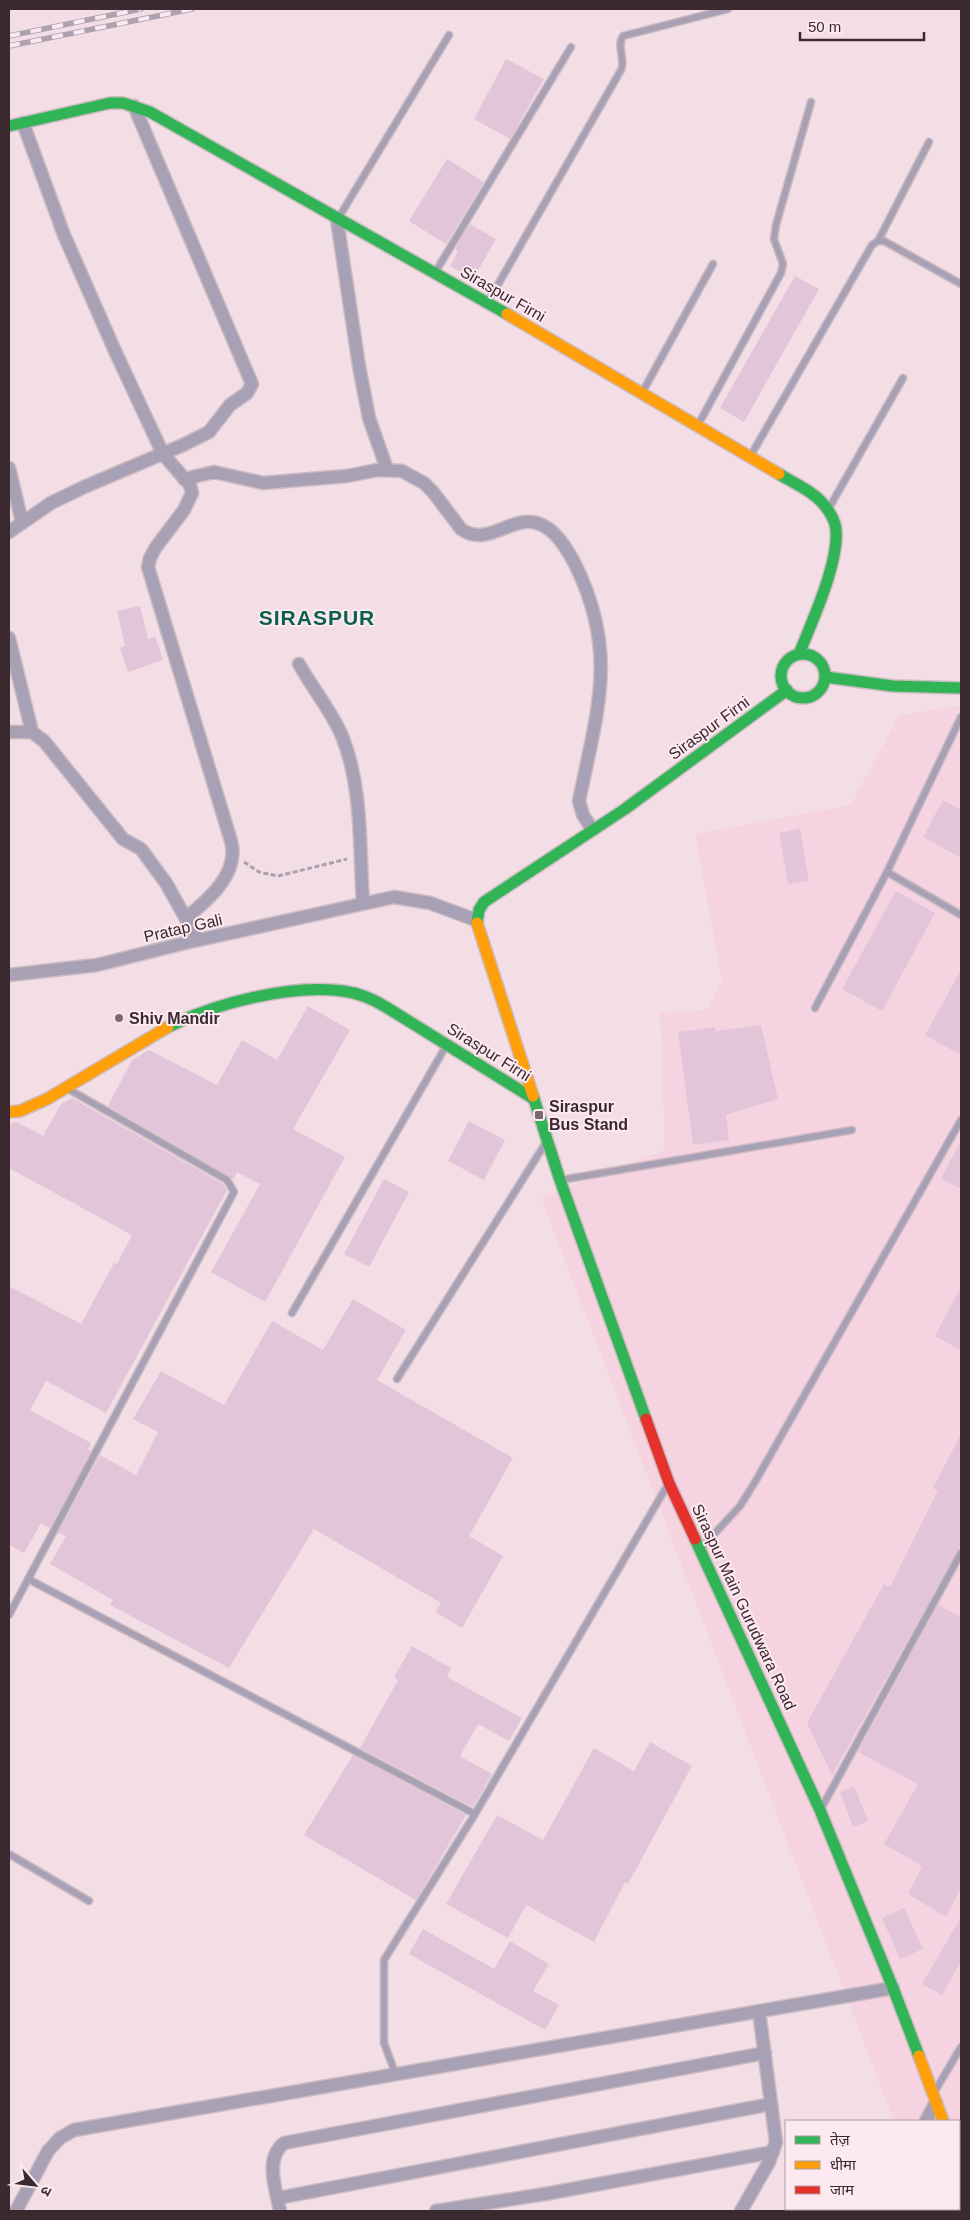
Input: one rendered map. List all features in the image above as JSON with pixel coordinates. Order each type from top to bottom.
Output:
[{"type":"street","name":"Siraspur Firni","points":[[9,126],[110,104],[123,103],[150,112],[337,220],[488,303],[750,456],[816,496],[828,509]]},
{"type":"street","points":[[9,532],[51,503],[84,486],[183,446],[212,430],[230,405],[247,393],[252,384],[134,106]]},
{"type":"street","points":[[23,123],[64,235],[163,454],[190,485],[192,493],[190,500],[156,547],[148,567],[234,856],[222,882],[203,904],[186,918]]},
{"type":"street","points":[[337,220],[369,418],[388,469]]},
{"type":"street","points":[[9,468],[22,522]]},
{"type":"street","points":[[184,478],[214,472],[263,482],[347,476],[388,469],[402,471],[424,483],[466,533],[482,536],[528,522],[537,522],[555,535],[568,551],[588,595],[597,621],[602,673],[600,701],[579,801],[592,829]]},
{"type":"street","points":[[799,654],[834,551],[835,526],[828,509]]},
{"type":"street","points":[[9,638],[32,732]]},
{"type":"street","points":[[799,654],[807,654],[820,662],[825,677],[823,685],[818,692],[802,698],[793,695],[787,690],[781,676],[783,669],[792,657],[799,654]]},
{"type":"street","points":[[299,664],[335,722],[344,745],[355,785],[359,814],[363,903]]},
{"type":"street","points":[[825,677],[893,686],[961,688]]},
{"type":"street","name":"Siraspur Firni","points":[[534,1099],[476,920],[479,910],[484,902],[625,809],[787,690]]},
{"type":"street","points":[[9,732],[32,732],[44,741],[123,839],[141,849],[166,883],[198,940]]},
{"type":"street","name":"Pratap Gali","points":[[9,975],[96,965],[198,940],[394,897],[413,898],[476,920]]},
{"type":"street","name":"Siraspur Firni","points":[[10,1114],[38,1103],[67,1088],[112,1059],[178,1022],[227,1006],[297,991],[343,989],[363,995],[534,1099]]},
{"type":"street","name":"Siraspur Main Gurudwara Road","points":[[534,1099],[560,1180],[669,1483],[820,1810],[943,2120]]},
{"type":"street","points":[[16,2211],[48,2151],[60,2138],[74,2130],[892,1988]]},
{"type":"street","points":[[741,2211],[773,2152],[776,2142],[759,2012]]},
{"type":"street","points":[[765,2053],[284,2143],[276,2149],[272,2161],[279,2205],[771,2104]]},
{"type":"street","points":[[926,2120],[935,2098]]},
{"type":"street","points":[[436,2211],[545,2194],[773,2152]]},
{"type":"lane","points":[[488,303],[622,70],[623,63],[620,44],[623,36],[728,9]]},
{"type":"lane","points":[[337,220],[449,35]]},
{"type":"lane","points":[[434,274],[571,47]]},
{"type":"lane","points":[[698,426],[781,273],[783,264],[774,239],[776,225],[811,102]]},
{"type":"lane","points":[[750,456],[872,245],[878,241],[929,142]]},
{"type":"lane","points":[[878,241],[884,241],[892,245],[961,284]]},
{"type":"lane","points":[[641,394],[713,264]]},
{"type":"lane","points":[[828,509],[903,378]]},
{"type":"lane","points":[[815,1008],[887,872],[961,717]]},
{"type":"lane","points":[[887,872],[961,915]]},
{"type":"lane","points":[[292,1313],[446,1045]]},
{"type":"lane","points":[[9,1615],[234,1192],[227,1180],[67,1088]]},
{"type":"lane","points":[[699,1550],[740,1506],[755,1482],[961,1120]]},
{"type":"lane","points":[[560,1180],[852,1130]]},
{"type":"lane","points":[[397,1379],[547,1141]]},
{"type":"lane","points":[[396,2075],[384,2043],[384,1960],[475,1814],[669,1483]]},
{"type":"lane","points":[[820,1810],[961,1553]]},
{"type":"lane","points":[[28,1579],[475,1814]]},
{"type":"lane","points":[[9,1854],[89,1902]]},
{"type":"lane","points":[[935,2098],[961,2047]]},
{"type":"path","points":[[234,856],[259,872],[278,876],[360,857]]},
{"type":"shaded area","points":[[961,706],[961,2211],[928,2210],[960,2210],[960,2120],[894,2120],[541,1198],[665,1150],[660,1013],[707,1010],[722,981],[695,834],[851,805],[899,715]]},
{"type":"building","points":[[506,59],[544,79],[510,139],[474,119]]},
{"type":"building","points":[[447,159],[484,182],[446,244],[409,221]]},
{"type":"building","points":[[470,224],[496,239],[473,279],[450,266],[458,252],[455,249]]},
{"type":"building","points":[[795,276],[819,289],[744,422],[720,408]]},
{"type":"building","points":[[140,606],[148,639],[155,636],[163,660],[128,672],[120,648],[125,646],[117,611]]},
{"type":"building","points":[[943,800],[961,810],[961,858],[923,837]]},
{"type":"building","points":[[800,829],[809,881],[788,884],[779,833]]},
{"type":"building","points":[[896,891],[935,913],[882,1011],[842,989]]},
{"type":"building","points":[[961,970],[961,1055],[925,1035]]},
{"type":"building","points":[[308,1006],[350,1030],[293,1129],[345,1157],[265,1302],[211,1272],[260,1184],[237,1172],[233,1180],[108,1106],[132,1060],[149,1050],[217,1085],[242,1040],[277,1060]]},
{"type":"building","points":[[761,1025],[778,1099],[726,1115],[729,1140],[693,1145],[678,1032],[715,1027],[715,1031]]},
{"type":"building","points":[[72,1098],[223,1184],[227,1190],[106,1413],[46,1381],[30,1410],[91,1443],[88,1449],[91,1451],[50,1528],[41,1523],[24,1553],[9,1545],[9,1286],[81,1324],[114,1263],[117,1264],[132,1235],[9,1168],[9,1128],[12,1123],[17,1122],[43,1136],[61,1104]]},
{"type":"building","points":[[469,1121],[505,1140],[484,1180],[448,1161]]},
{"type":"building","points":[[961,1141],[961,1189],[941,1178]]},
{"type":"building","points":[[384,1179],[409,1192],[369,1267],[344,1254]]},
{"type":"building","points":[[961,1287],[961,1350],[935,1336]]},
{"type":"building","points":[[353,1299],[406,1330],[377,1380],[513,1458],[469,1536],[503,1556],[462,1628],[435,1612],[441,1603],[314,1529],[229,1668],[110,1605],[113,1600],[50,1564],[66,1536],[58,1533],[100,1455],[136,1475],[158,1432],[133,1419],[161,1371],[224,1405],[272,1321],[323,1350]]},
{"type":"building","points":[[961,1434],[961,1544],[832,1775],[807,1723],[884,1584],[890,1587],[938,1490],[933,1488]]},
{"type":"building","points":[[938,1605],[961,1617],[961,1888],[946,1917],[908,1894],[922,1866],[884,1844],[918,1784],[858,1752]]},
{"type":"building","points":[[412,1646],[451,1668],[447,1677],[522,1718],[509,1741],[478,1724],[460,1756],[492,1774],[473,1807],[360,1748],[398,1680],[394,1677]]},
{"type":"building","points":[[650,1742],[692,1766],[628,1884],[625,1882],[594,1942],[526,1905],[508,1938],[446,1904],[497,1815],[543,1840],[594,1748],[634,1771]]},
{"type":"building","points":[[353,1755],[466,1815],[416,1900],[304,1835]]},
{"type":"building","points":[[854,1786],[868,1821],[853,1827],[840,1792]]},
{"type":"building","points":[[904,1908],[923,1949],[900,1959],[882,1918]]},
{"type":"building","points":[[961,1917],[961,1961],[942,1995],[922,1984]]},
{"type":"building","points":[[423,1929],[494,1969],[510,1941],[549,1964],[533,1991],[559,2005],[545,2030],[409,1954]]},
{"type":"railway","points":[[9,36],[141,9]]},
{"type":"railway","points":[[9,46],[192,9]]},
{"type":"traffic: fast","points":[[9,126],[110,103],[123,103],[150,112],[507,314]]},
{"type":"traffic: fast","points":[[779,474],[818,499],[829,512],[835,524],[836,537],[830,571],[818,608],[799,654]]},
{"type":"traffic: fast","points":[[803,654],[815,658],[821,664],[825,676],[821,688],[815,694],[803,698],[791,694],[785,688],[781,676],[785,664],[791,658],[803,654]]},
{"type":"traffic: fast","points":[[825,677],[893,686],[961,688]]},
{"type":"traffic: fast","points":[[477,923],[479,910],[484,902],[625,809],[787,690]]},
{"type":"traffic: fast","points":[[168,1027],[208,1010],[254,997],[300,990],[349,992],[381,1004],[534,1099]]},
{"type":"traffic: fast","points":[[533,1096],[560,1180],[646,1419]]},
{"type":"traffic: fast","points":[[695,1539],[820,1810],[919,2056]]},
{"type":"traffic: slow","points":[[507,314],[779,474]]},
{"type":"traffic: slow","points":[[477,923],[533,1096]]},
{"type":"traffic: slow","points":[[9,1112],[20,1111],[47,1099],[168,1027]]},
{"type":"traffic: slow","points":[[919,2056],[943,2120]]},
{"type":"traffic: jam","points":[[646,1419],[669,1483],[695,1539]]},
{"type":"place","name":"Shiv Mandir","points":[[119,1018]]},
{"type":"place","name":"Siraspur Bus Stand","points":[[539,1115]]},
{"type":"district","name":"SIRASPUR","points":[[317,617]]}]
